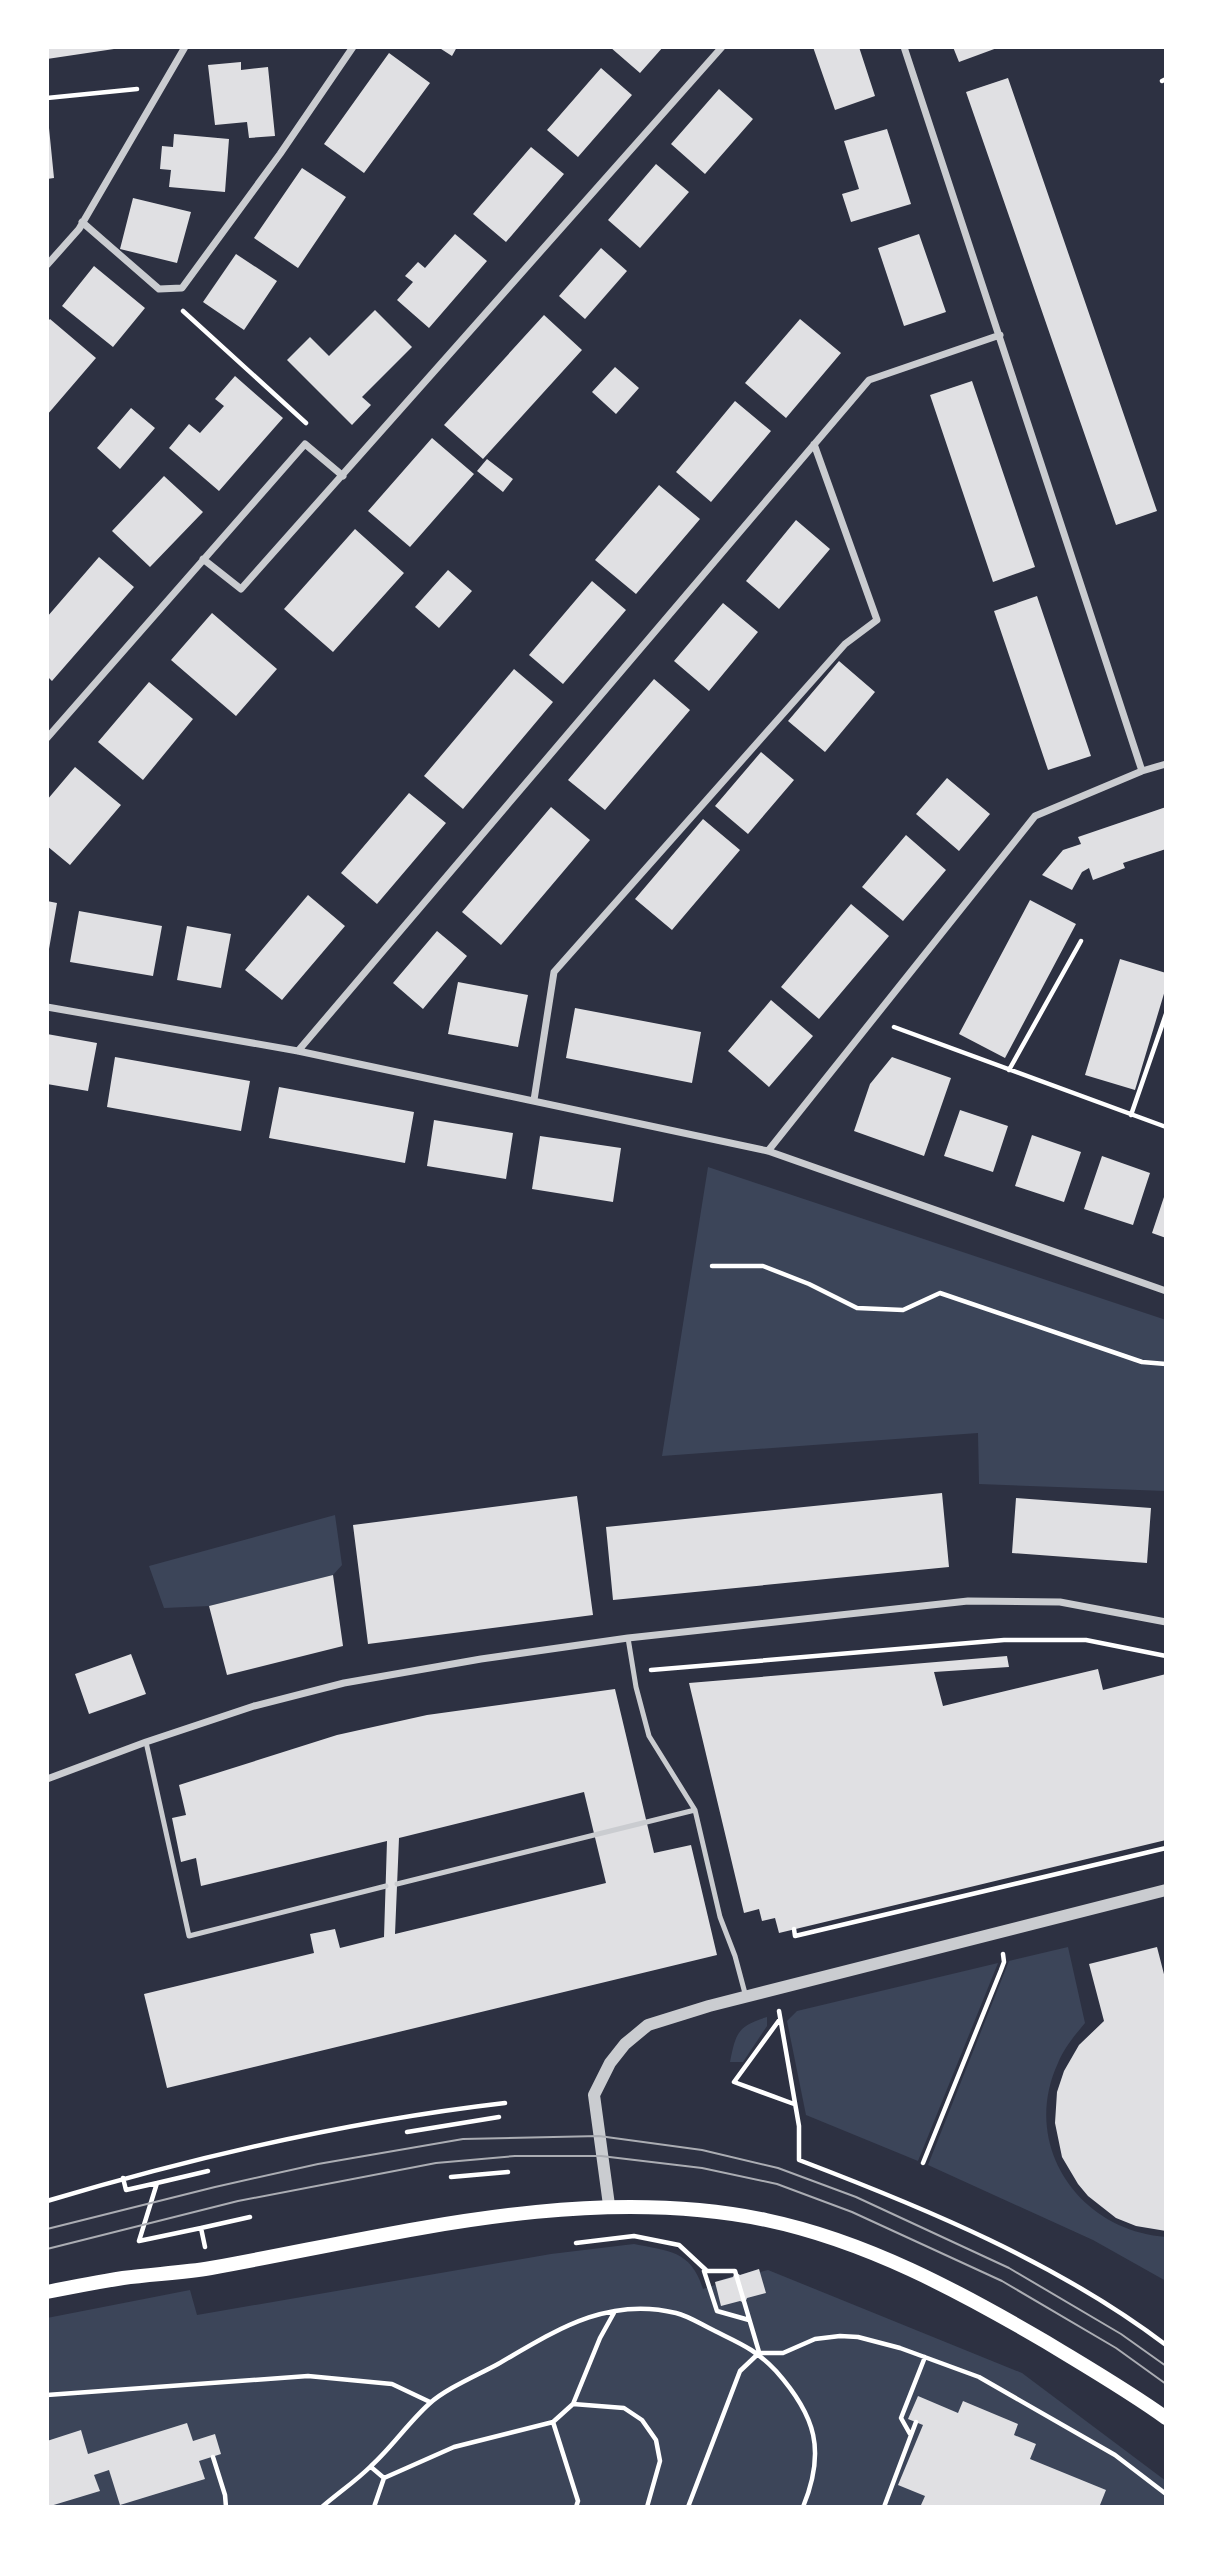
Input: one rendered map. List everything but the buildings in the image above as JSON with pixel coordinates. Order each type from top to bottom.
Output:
[{"type":"main road","points":[[47,2292],[123,2278],[208,2268],[387,2233],[545,2211],[609,2206],[710,2211],[765,2220],[839,2239],[984,2306],[1126,2389],[1166,2418]]},
{"type":"street","points":[[47,265],[82,222],[185,47]]},
{"type":"street","points":[[82,222],[159,289],[183,288],[353,47]]},
{"type":"street","points":[[203,559],[241,589],[722,47]]},
{"type":"street","points":[[904,47],[1142,771]]},
{"type":"street","points":[[298,1051],[869,380],[1000,335]]},
{"type":"street","points":[[47,738],[304,444],[342,476]]},
{"type":"street","points":[[534,1100],[554,972],[845,644],[877,620],[814,444]]},
{"type":"street","points":[[768,1151],[1035,816],[1142,771],[1166,764]]},
{"type":"street","points":[[47,1007],[298,1051],[768,1151],[1166,1291]]},
{"type":"street","points":[[47,1779],[254,1706],[344,1683],[628,1637],[968,1601],[1060,1602],[1166,1622]]},
{"type":"street","points":[[609,2206],[594,2095],[610,2063],[625,2044],[648,2025],[776,1989],[1166,1890]]},
{"type":"lane","points":[[628,1637],[633,1671],[649,1736],[695,1810],[720,1917],[735,1956],[746,1997]]},
{"type":"lane","points":[[146,1742],[189,1936],[386,1886]]},
{"type":"lane","points":[[397,1884],[695,1810]]},
{"type":"path","points":[[47,98],[134,90],[167,79]]},
{"type":"path","points":[[159,289],[312,428]]},
{"type":"path","points":[[1009,1070],[1081,941]]},
{"type":"path","points":[[1131,1115],[1166,1014]]},
{"type":"path","points":[[873,1019],[1166,1127]]},
{"type":"path","points":[[712,1266],[763,1266],[809,1284],[857,1308],[903,1310],[940,1293],[1142,1362],[1166,1364]]},
{"type":"path","points":[[633,1671],[1004,1640],[1086,1640],[1166,1656]]},
{"type":"path","points":[[794,1929],[796,1936],[1166,1848]]},
{"type":"path","points":[[923,2163],[1004,1962]]},
{"type":"path","points":[[776,1989],[799,2126],[799,2160],[868,2186],[1009,2249],[1130,2318],[1166,2345]]},
{"type":"path","points":[[781,2018],[734,2082],[795,2105]]},
{"type":"path","points":[[47,2201],[123,2178],[295,2137],[416,2113],[505,2103]]},
{"type":"path","points":[[407,2132],[499,2118]]},
{"type":"path","points":[[123,2178],[126,2190],[208,2171]]},
{"type":"path","points":[[451,2177],[508,2172]]},
{"type":"path","points":[[157,2183],[139,2241],[250,2217]]},
{"type":"path","points":[[201,2228],[208,2268]]},
{"type":"path","points":[[576,2243],[634,2236],[679,2245],[704,2270],[717,2311],[749,2320]]},
{"type":"path","points":[[704,2270],[735,2271],[760,2353],[793,2393],[811,2424],[816,2446],[812,2485],[803,2507]]},
{"type":"path","points":[[322,2507],[371,2467],[430,2402],[559,2329],[584,2318],[616,2310],[639,2308],[678,2313],[760,2353],[783,2353],[815,2339],[841,2336],[858,2337],[925,2357],[979,2377],[1115,2455],[1166,2494]]},
{"type":"path","points":[[374,2507],[384,2478],[454,2447],[553,2422],[573,2404],[600,2338],[616,2310]]},
{"type":"path","points":[[688,2507],[740,2371],[760,2353]]},
{"type":"path","points":[[911,2435],[901,2418],[925,2357]]},
{"type":"path","points":[[47,2395],[308,2376],[393,2384],[430,2402]]},
{"type":"path","points":[[573,2404],[624,2409],[642,2420],[656,2440],[660,2461],[647,2507]]},
{"type":"path","points":[[553,2422],[579,2501],[576,2507]]},
{"type":"path","points":[[884,2507],[916,2422]]},
{"type":"path","points":[[213,2457],[226,2507]]},
{"type":"path","points":[[371,2467],[384,2478]]},
{"type":"shaded area","points":[[708,1167],[1166,1320],[1166,1491],[979,1484],[978,1433],[662,1456]]},
{"type":"shaded area","points":[[335,1515],[342,1565],[333,1575],[209,1606],[164,1608],[149,1566]]},
{"type":"shaded area","points":[[1068,1947],[1085,2023],[1060,2057],[1048,2094],[1047,2124],[1053,2153],[1065,2178],[1084,2201],[1107,2219],[1135,2231],[1166,2237],[1166,2281],[1093,2240],[928,2165],[1009,1961]]},
{"type":"shaded area","points":[[998,1963],[918,2161],[806,2115],[787,2021],[797,2011]]},
{"type":"shaded area","points":[[767,2017],[767,2026],[743,2062],[730,2062],[734,2044],[744,2027]]},
{"type":"shaded area","points":[[634,2244],[668,2251],[685,2259],[698,2276],[703,2289],[733,2276],[740,2278],[740,2275],[759,2269],[760,2272],[768,2270],[1022,2373],[1166,2481],[1166,2507],[47,2507],[47,2318],[190,2290],[197,2315],[551,2254]]},
{"type":"tram line","points":[[47,2229],[318,2164],[463,2139],[599,2136],[702,2150],[778,2168],[856,2197],[1009,2268],[1121,2334],[1166,2366]]},
{"type":"tram line","points":[[47,2249],[238,2201],[436,2163],[515,2156],[601,2156],[702,2168],[777,2184],[852,2212],[1002,2281],[1116,2348],[1166,2384]]}]
